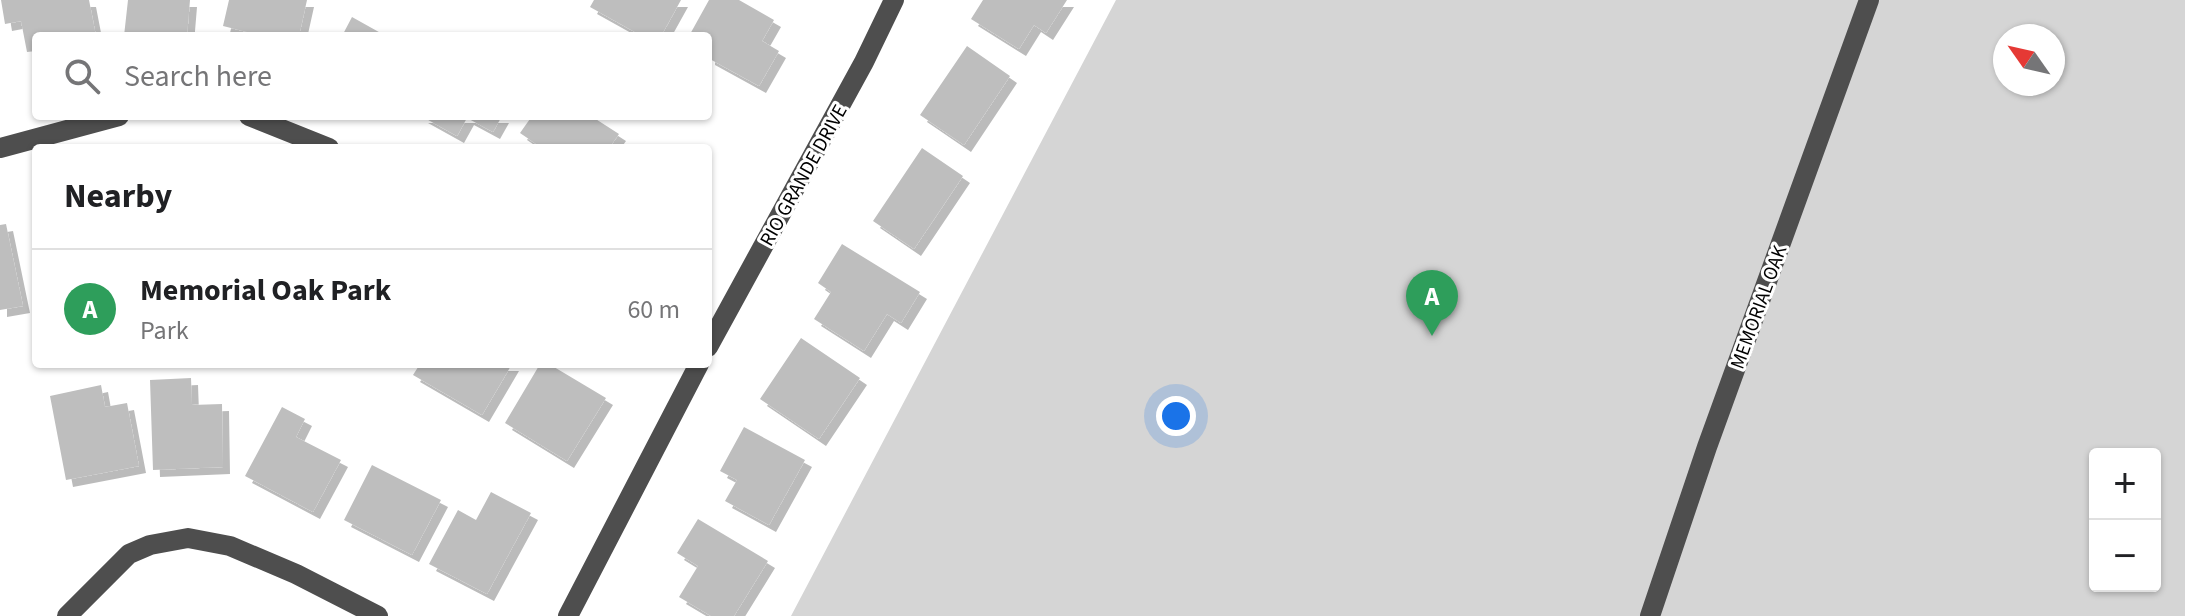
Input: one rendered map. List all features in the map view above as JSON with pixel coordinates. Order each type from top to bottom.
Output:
[{"type":"street","name":"RIO GRANDE DRIVE","points":[[712,339],[864,62],[894,0]]},
{"type":"street","name":"MEMORIAL OAK","points":[[1650,616],[1707,447],[1869,0]]},
{"type":"street","points":[[0,148],[104,120]]},
{"type":"street","points":[[259,120],[319,144]]},
{"type":"street","points":[[568,616],[697,368]]},
{"type":"street","points":[[67,616],[129,554],[150,545],[188,538],[230,546],[296,574],[378,616]]},
{"type":"shaded area","points":[[1116,0],[2185,0],[2185,616],[791,616]]},
{"type":"building","points":[[1,0],[89,0],[95,32],[32,32],[32,51],[27,52],[21,21],[5,24]]},
{"type":"building","points":[[128,0],[190,0],[187,32],[124,32]]},
{"type":"building","points":[[229,0],[307,0],[300,32],[247,32],[223,26]]},
{"type":"building","points":[[594,0],[681,0],[663,32],[635,32],[590,7]]},
{"type":"building","points":[[709,0],[739,0],[774,20],[762,41],[779,51],[759,86],[712,60],[712,32],[691,32]]},
{"type":"building","points":[[983,0],[1067,0],[1046,33],[1034,25],[1019,49],[971,19]]},
{"type":"building","points":[[352,17],[379,32],[344,32]]},
{"type":"building","points":[[967,46],[1010,76],[964,145],[920,115]]},
{"type":"building","points":[[428,120],[466,120],[457,136]]},
{"type":"building","points":[[471,120],[500,120],[493,132]]},
{"type":"building","points":[[529,120],[597,120],[619,134],[612,144],[536,144],[520,133]]},
{"type":"building","points":[[922,148],[963,176],[914,249],[873,221]]},
{"type":"building","points":[[6,224],[23,306],[0,310],[0,225]]},
{"type":"building","points":[[842,244],[920,292],[901,323],[887,314],[864,351],[814,319],[831,292],[818,283]]},
{"type":"building","points":[[801,338],[860,378],[819,439],[760,399]]},
{"type":"building","points":[[417,368],[510,368],[482,415],[413,375]]},
{"type":"building","points":[[538,368],[556,368],[606,398],[567,461],[505,423]]},
{"type":"building","points":[[191,378],[192,405],[222,404],[223,467],[153,470],[150,380]]},
{"type":"building","points":[[101,385],[105,407],[127,403],[139,466],[66,480],[50,396]]},
{"type":"building","points":[[282,407],[305,419],[296,437],[341,460],[313,512],[245,476]]},
{"type":"building","points":[[744,427],[805,460],[769,525],[725,501],[737,480],[720,471]]},
{"type":"building","points":[[372,465],[441,500],[412,555],[344,520]]},
{"type":"building","points":[[491,492],[531,513],[487,594],[429,564],[458,510],[476,520]]},
{"type":"building","points":[[698,519],[768,561],[734,616],[711,616],[679,597],[698,566],[677,553]]},
{"type":"place","name":"Memorial Oak Park","points":[[1432,336]]}]
